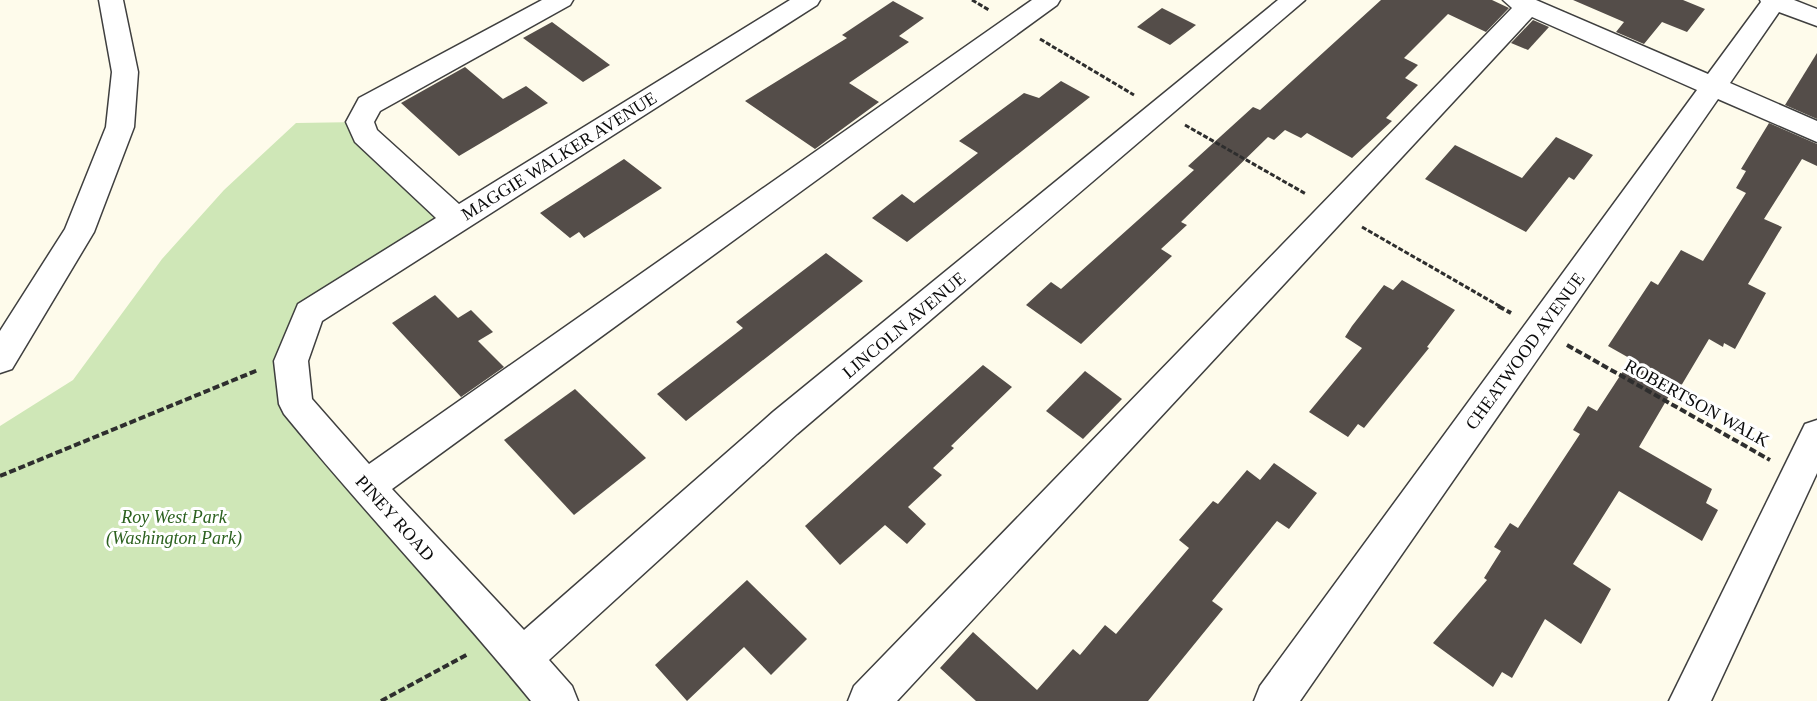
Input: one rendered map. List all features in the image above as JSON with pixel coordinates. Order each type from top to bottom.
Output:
[{"type":"street","points":[[0,359],[79,232],[120,127],[125,72],[111,0]]},
{"type":"street","points":[[457,220],[365,135],[360,122],[369,105],[561,0]]},
{"type":"street","name":"MAGGIE WALKER AVENUE","points":[[309,313],[808,0]]},
{"type":"street","points":[[366,487],[1048,0]]},
{"type":"street","name":"LINCOLN AVENUE","points":[[512,647],[1293,0]]},
{"type":"street","points":[[1774,0],[1817,18]]},
{"type":"street","name":"CHEATWOOD AVENUE","points":[[1275,701],[1716,86],[1774,0]]},
{"type":"street","points":[[869,701],[1522,3],[1817,132]]},
{"type":"street","name":"PINEY ROAD","points":[[309,313],[291,361],[296,404],[366,487],[512,647],[557,701]]},
{"type":"street","points":[[1690,701],[1817,435]]},
{"type":"path","points":[[972,0],[1136,96]]},
{"type":"path","name":"ROBERTSON WALK","points":[[1564,343],[1798,476]]},
{"type":"path","points":[[0,476],[255,370],[291,361]]},
{"type":"path","points":[[381,701],[512,647]]},
{"type":"green space","name":"Roy West Park (Washington Park)","points":[[360,122],[457,220],[309,313],[296,403],[557,701],[0,701],[0,426],[73,380],[162,259],[224,190],[296,123]]},
{"type":"building","points":[[1381,0],[1492,0],[1509,8],[1486,32],[1448,14],[1404,58],[1418,65],[1405,78],[1418,85],[1386,118],[1392,121],[1352,158],[1307,133],[1301,138],[1285,130],[1274,140],[1268,137],[1181,222],[1187,225],[1161,249],[1172,256],[1081,344],[1026,305],[1051,282],[1061,289],[1194,170],[1188,166],[1253,107],[1260,110]]},
{"type":"building","points":[[1573,0],[1683,0],[1705,9],[1687,32],[1662,22],[1644,44],[1616,32],[1624,22]]},
{"type":"building","points":[[893,1],[924,18],[899,36],[909,42],[849,83],[879,102],[815,149],[745,101],[847,38],[842,35]]},
{"type":"building","points":[[1162,8],[1196,25],[1170,45],[1137,27]]},
{"type":"building","points":[[1533,20],[1549,27],[1528,50],[1511,43]]},
{"type":"building","points":[[552,22],[610,65],[583,82],[523,38]]},
{"type":"building","points":[[1817,53],[1817,119],[1785,105]]},
{"type":"building","points":[[465,67],[503,99],[526,86],[548,103],[459,156],[401,103]]},
{"type":"building","points":[[1061,81],[1090,97],[907,242],[872,218],[902,194],[914,203],[978,153],[959,141],[1024,93],[1039,98]]},
{"type":"building","points":[[1769,123],[1817,144],[1817,166],[1802,159],[1764,219],[1782,227],[1748,284],[1766,293],[1735,349],[1724,343],[1723,347],[1709,339],[1681,386],[1676,384],[1639,447],[1712,489],[1706,503],[1718,510],[1702,541],[1619,491],[1573,564],[1611,589],[1581,644],[1545,619],[1512,678],[1502,672],[1493,687],[1433,643],[1487,580],[1484,578],[1501,551],[1494,547],[1510,523],[1518,528],[1580,434],[1573,430],[1588,406],[1597,411],[1631,359],[1608,346],[1651,281],[1658,285],[1681,250],[1703,261],[1746,193],[1736,188],[1746,171],[1741,169]]},
{"type":"building","points":[[1556,137],[1593,155],[1574,180],[1569,177],[1526,232],[1425,179],[1455,145],[1522,178]]},
{"type":"building","points":[[624,159],[662,188],[584,238],[579,232],[570,238],[540,213]]},
{"type":"building","points":[[826,253],[863,281],[686,421],[657,394],[743,328],[736,322]]},
{"type":"building","points":[[1402,280],[1455,310],[1427,347],[1429,348],[1364,428],[1358,424],[1348,437],[1309,412],[1362,348],[1345,337],[1352,326],[1384,285],[1393,290]]},
{"type":"building","points":[[435,295],[458,318],[471,310],[493,332],[478,341],[504,367],[461,397],[392,323]]},
{"type":"building","points":[[983,365],[1012,387],[951,446],[954,448],[933,468],[942,475],[908,507],[926,524],[907,544],[885,525],[840,565],[805,526]]},
{"type":"building","points":[[1085,371],[1122,399],[1083,439],[1046,411]]},
{"type":"building","points":[[575,389],[646,458],[574,515],[504,440]]},
{"type":"building","points":[[1274,463],[1317,493],[1289,529],[1277,521],[1212,601],[1223,609],[1148,701],[976,701],[940,668],[973,632],[1037,690],[1073,649],[1080,655],[1105,625],[1116,634],[1189,548],[1179,540],[1213,501],[1218,504],[1247,470],[1260,480]]},
{"type":"building","points":[[747,580],[807,639],[771,675],[744,647],[687,701],[655,665]]}]
